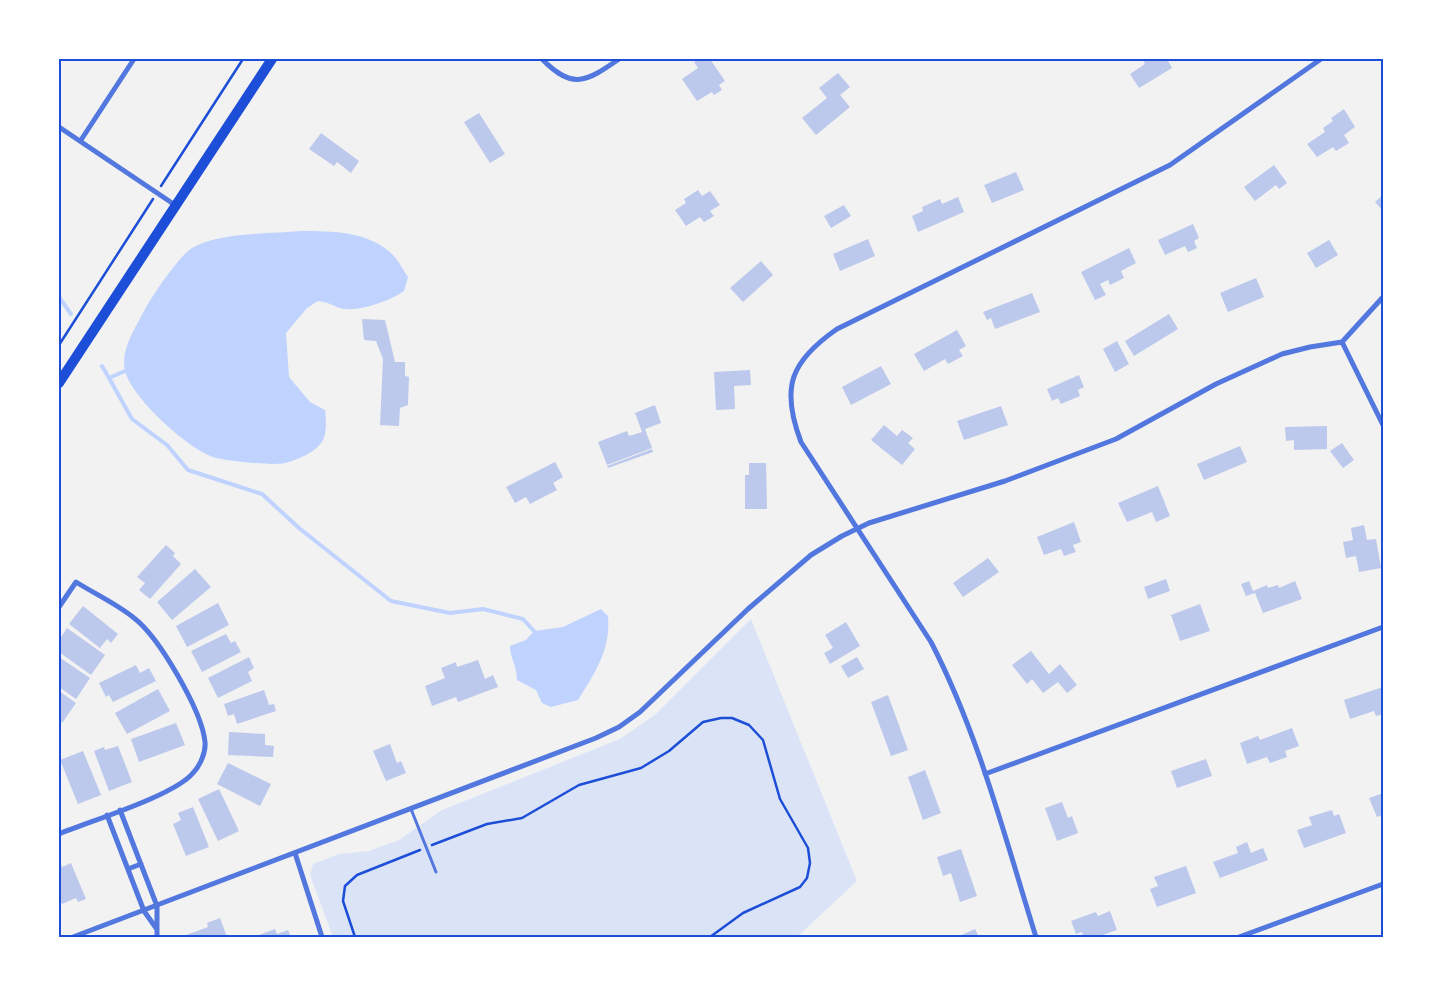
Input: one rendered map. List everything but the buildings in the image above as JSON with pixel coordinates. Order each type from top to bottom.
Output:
[{"type":"main road","points":[[59,383],[272,59]]},
{"type":"street","points":[[81,140],[134,59]]},
{"type":"street","points":[[542,59],[557,74],[579,80],[595,75],[619,59]]},
{"type":"street","points":[[1036,937],[963,708],[931,642],[801,442],[793,422],[790,404],[796,367],[805,354],[838,329],[1170,165],[1321,59]]},
{"type":"street","points":[[59,126],[176,205]]},
{"type":"street","points":[[73,937],[596,738],[619,727],[640,712],[722,632],[811,555],[857,528],[1005,481],[1116,439],[1216,384],[1282,354],[1342,342],[1383,297]]},
{"type":"street","points":[[1342,342],[1383,425]]},
{"type":"street","points":[[59,607],[76,582],[134,618],[148,631],[194,707],[206,744],[202,760],[193,774],[172,789],[59,834]]},
{"type":"street","points":[[985,774],[1383,627]]},
{"type":"street","points":[[120,810],[157,906],[157,937]]},
{"type":"street","points":[[107,815],[144,911],[156,928]]},
{"type":"street","points":[[295,853],[322,937]]},
{"type":"street","points":[[128,869],[141,864]]},
{"type":"street","points":[[1239,937],[1383,884]]},
{"type":"lane","points":[[411,809],[436,872]]},
{"type":"path","points":[[59,344],[243,59]]},
{"type":"path","points":[[434,845],[487,824],[522,818],[579,785],[641,768],[669,752],[703,722],[709,719],[732,718],[749,725],[763,740],[780,799],[808,848],[810,863],[807,878],[800,887],[743,913],[710,937]]},
{"type":"path","points":[[355,937],[343,901],[345,886],[358,875],[418,851]]},
{"type":"shaded area","points":[[751,619],[857,881],[797,937],[333,937],[310,875],[313,864],[339,854],[369,851],[399,840],[442,810],[620,739],[656,714]]},
{"type":"water","points":[[300,231],[337,232],[373,241],[395,257],[408,277],[404,291],[382,302],[355,309],[340,308],[318,301],[307,308],[286,333],[289,377],[310,402],[325,410],[326,421],[323,440],[312,452],[290,462],[279,464],[249,463],[213,457],[189,444],[162,421],[138,395],[125,371],[125,355],[129,340],[159,287],[173,267],[192,248],[230,236]]},
{"type":"water","points":[[601,609],[608,616],[607,639],[596,670],[578,700],[551,707],[542,703],[536,690],[517,680],[510,646],[526,640],[534,631],[563,627]]},
{"type":"waterway","points":[[59,297],[71,314]]},
{"type":"waterway","points":[[102,366],[109,378],[125,371]]},
{"type":"waterway","points":[[109,378],[132,419],[167,445],[188,470],[262,494],[299,528],[391,601],[450,613],[483,609],[523,619],[534,631]]}]
